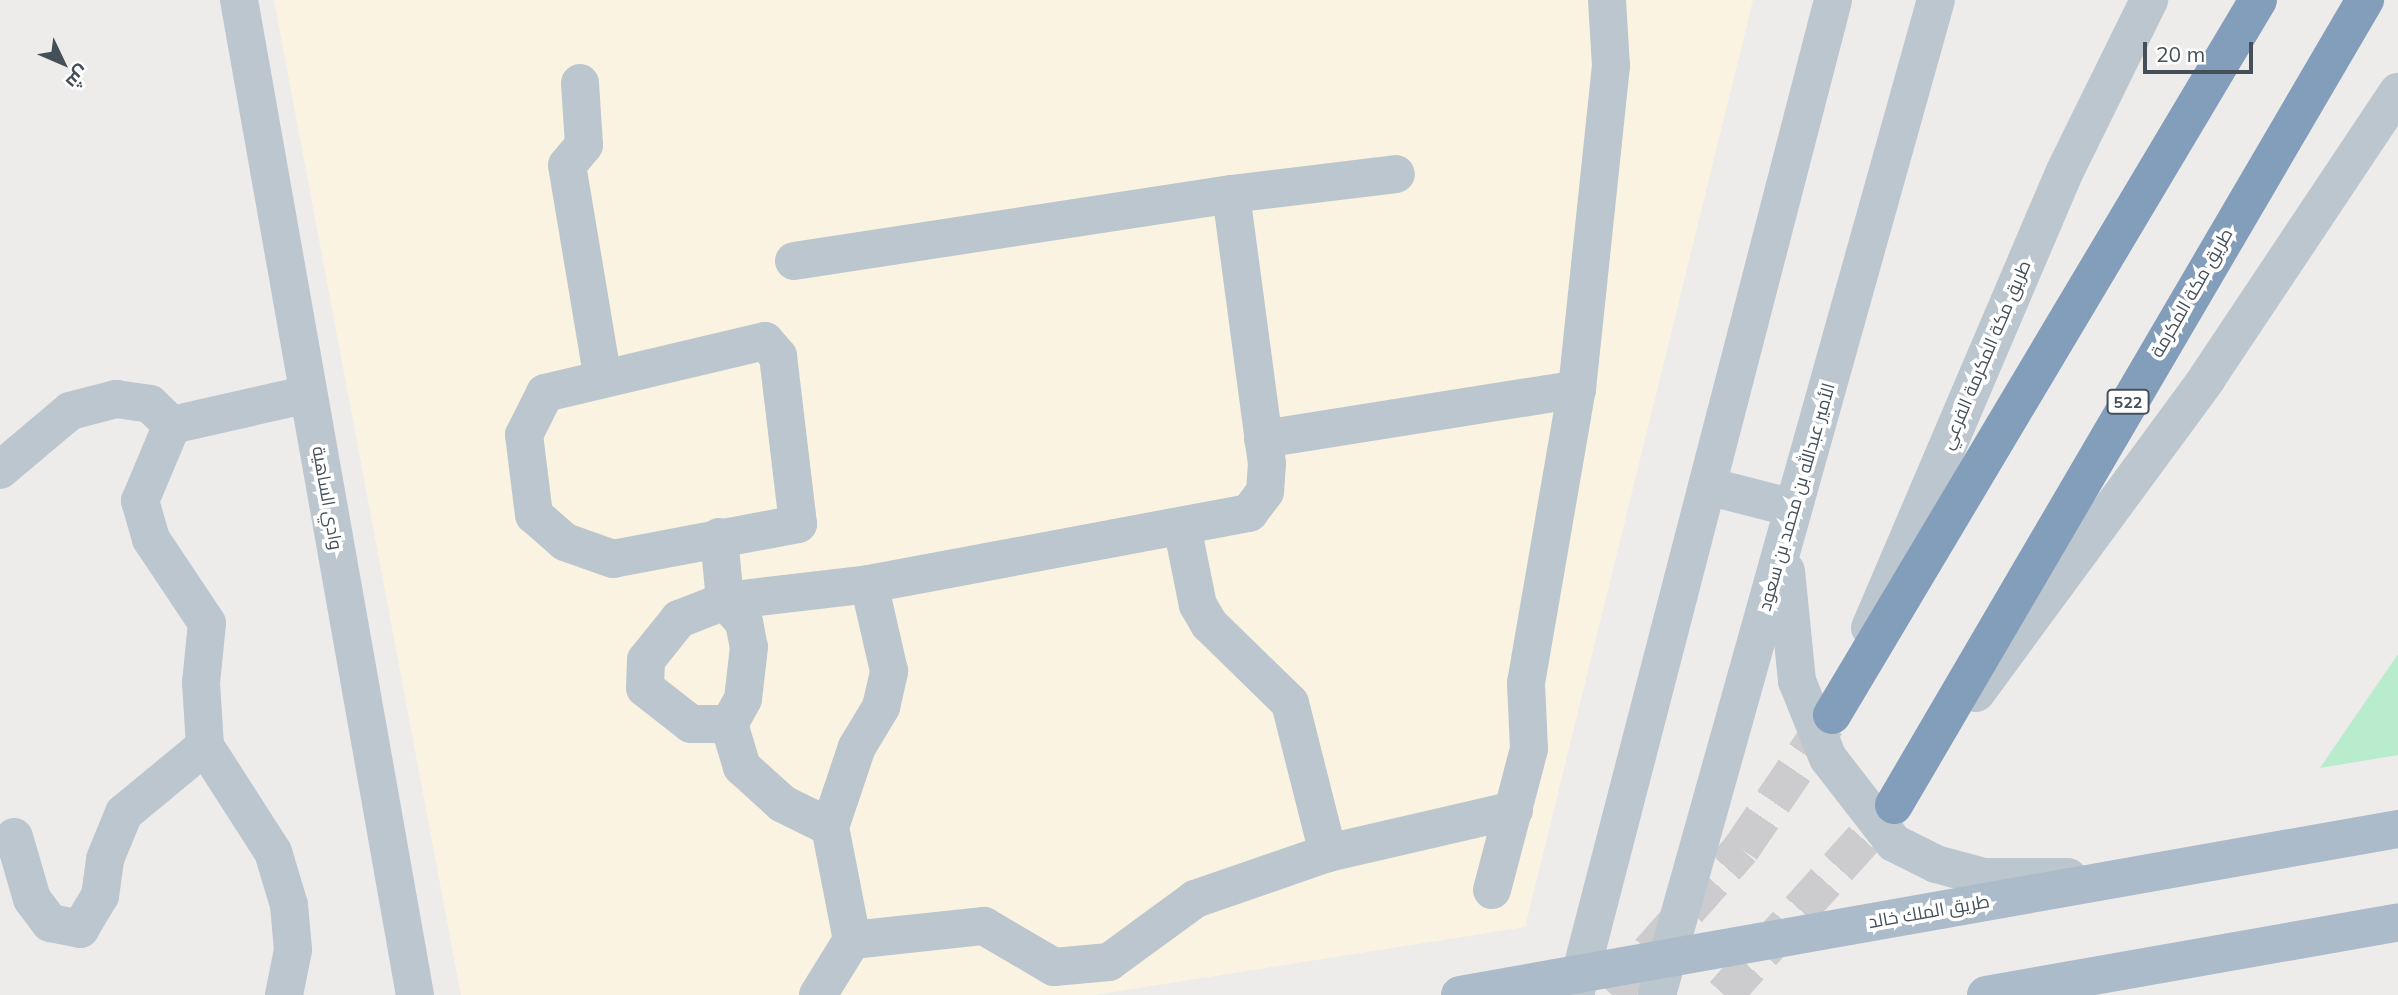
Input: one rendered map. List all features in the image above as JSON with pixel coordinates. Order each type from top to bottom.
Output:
[{"type":"highway","points":[[1832,715],[2258,0]]},
{"type":"highway","name":"طريق مكة المكرمة","points":[[1894,805],[2365,0]]},
{"type":"main road","name":"طريق الملك خالد","points":[[1460,995],[1577,984],[1668,957],[2398,829]]},
{"type":"main road","points":[[1986,995],[2398,922]]},
{"type":"street","name":"وادي الساهية","points":[[239,0],[415,995]]},
{"type":"street","points":[[1492,890],[1529,749],[1526,683],[1577,389],[1611,66],[1607,0]]},
{"type":"street","points":[[1577,984],[1833,0]]},
{"type":"street","name":"الأمير عبدالله بن محمد بن سعود","points":[[1657,995],[1936,0]]},
{"type":"street","name":"طريق مكة المكرمة الفرعي","points":[[1832,715],[2065,170],[2149,0]]},
{"type":"street","points":[[580,83],[584,145],[568,165],[602,375]]},
{"type":"street","points":[[1894,805],[2207,378],[2398,92]]},
{"type":"street","points":[[794,261],[1231,194],[1396,174]]},
{"type":"street","points":[[729,724],[691,724],[645,688],[646,660],[660,637],[679,620],[725,601],[869,584],[1249,513],[1265,492],[1264,439],[1231,194]]},
{"type":"street","points":[[765,341],[773,347],[800,520],[793,527],[719,537],[613,559],[565,542],[534,516],[524,435],[545,393],[602,375],[765,341]]},
{"type":"street","points":[[1264,439],[1577,389]]},
{"type":"street","points":[[172,425],[308,394]]},
{"type":"street","points":[[0,470],[70,411],[116,399],[150,404],[172,425]]},
{"type":"street","points":[[172,425],[140,501],[151,539],[207,623],[201,683],[205,747],[273,852],[289,905],[293,950],[284,995]]},
{"type":"street","points":[[1707,486],[1790,521],[1797,681],[1828,758],[1894,843],[1936,864],[1984,877],[2126,877]]},
{"type":"street","points":[[1182,526],[1198,605],[1209,624],[1273,679],[1290,703],[1328,853]]},
{"type":"street","points":[[719,537],[725,601],[744,622],[750,669],[729,724],[742,767],[783,804],[830,827]]},
{"type":"street","points":[[818,995],[852,940],[830,827],[857,747],[881,707],[889,671],[869,584]]},
{"type":"street","points":[[14,837],[32,899],[50,923],[80,929],[90,921],[124,813],[205,747]]},
{"type":"street","points":[[852,940],[984,926],[1054,967],[1109,962],[1195,899],[1328,853],[1514,810]]},
{"type":"shaded area","points":[[274,0],[1753,0],[1525,927],[1094,995],[461,995]]},
{"type":"green space","points":[[2398,654],[2398,755],[2320,768]]},
{"type":"tunnel","points":[[1612,995],[1741,849],[1832,715]]},
{"type":"tunnel","points":[[1724,995],[1894,805]]}]
